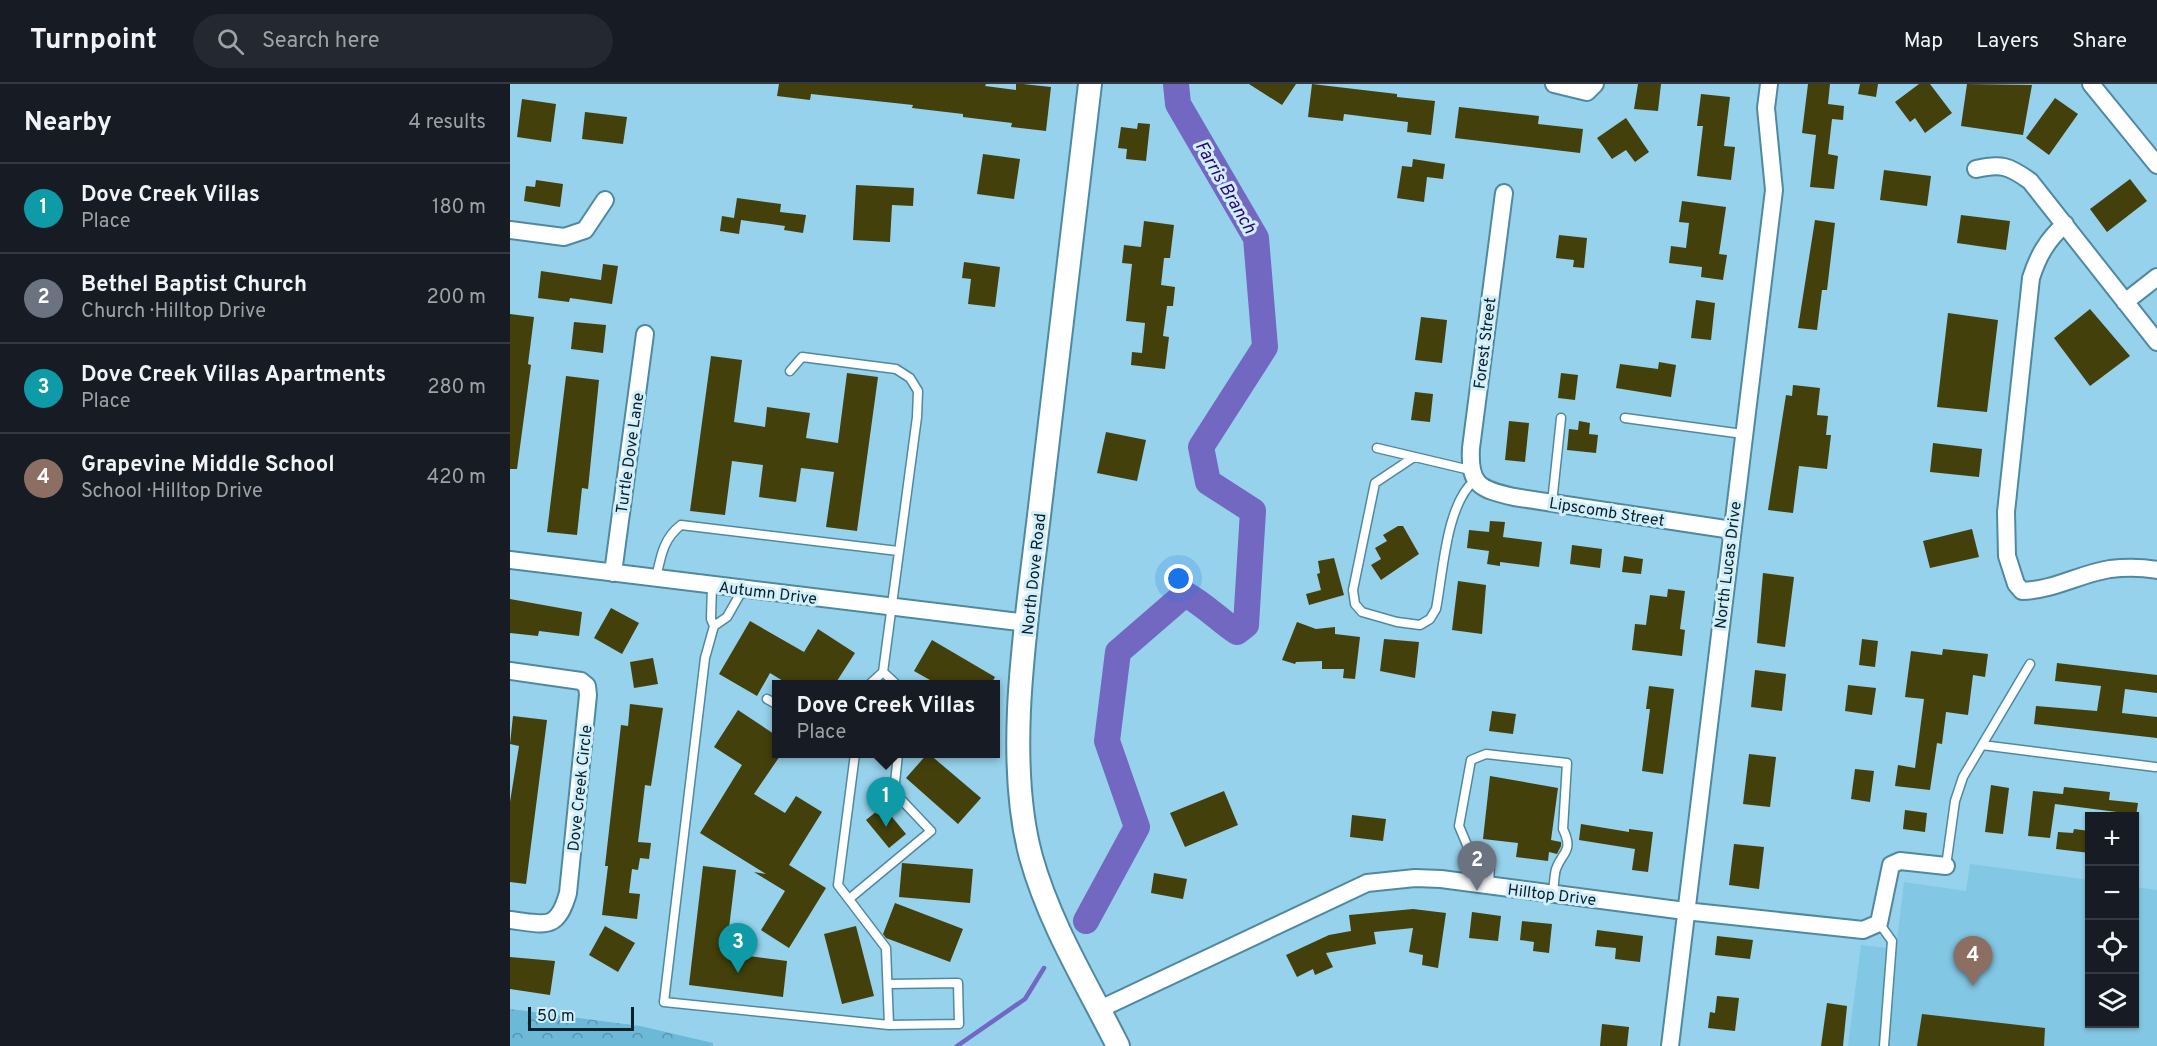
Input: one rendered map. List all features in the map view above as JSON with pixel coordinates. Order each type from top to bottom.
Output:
[{"type":"street","name":"North Dove Road","points":[[1090,84],[1027,623],[1018,744],[1023,814],[1031,856],[1048,909],[1077,970],[1118,1046]]},
{"type":"street","points":[[1554,84],[1575,91],[1587,92],[1595,84]]},
{"type":"street","name":"North Lucas Drive","points":[[1670,1046],[1774,190],[1767,108],[1769,84]]},
{"type":"street","points":[[2094,85],[2157,165]]},
{"type":"street","points":[[1976,169],[1996,164],[2015,170],[2030,180],[2157,342]]},
{"type":"street","name":"Forest Street","points":[[1476,480],[1504,193]]},
{"type":"street","points":[[510,230],[564,237],[585,230],[605,200]]},
{"type":"street","points":[[2065,224],[2051,237],[2038,256],[2031,278],[2006,512],[2007,556],[2016,584],[2022,591],[2042,590],[2107,569],[2135,567],[2157,570]]},
{"type":"street","points":[[2125,302],[2157,277]]},
{"type":"street","name":"Turtle Dove Lane","points":[[613,573],[645,334]]},
{"type":"street","name":"Lipscomb Street","points":[[1476,480],[1514,497],[1732,530]]},
{"type":"street","name":"Autumn Drive","points":[[510,560],[1027,623]]},
{"type":"street","name":"Dove Creek Circle","points":[[510,671],[581,681],[587,686],[588,695],[568,893],[564,908],[558,919],[550,923],[510,920]]},
{"type":"street","points":[[1879,923],[1891,865],[1900,861],[1946,867]]},
{"type":"street","name":"Hilltop Drive","points":[[1100,1009],[1367,883],[1415,878],[1863,930],[1879,923]]},
{"type":"lane","points":[[790,371],[802,357],[896,369],[910,378],[918,391],[917,417],[883,672],[874,680]]},
{"type":"lane","points":[[1552,503],[1561,418]]},
{"type":"lane","points":[[1625,418],[1743,434]]},
{"type":"lane","points":[[1377,448],[1414,457],[1476,480]]},
{"type":"lane","points":[[1414,457],[1375,483],[1353,590],[1355,604],[1369,615],[1420,625],[1430,619],[1436,609],[1453,516],[1466,488],[1476,480]]},
{"type":"lane","points":[[656,578],[662,550],[670,534],[681,525],[898,551]]},
{"type":"lane","points":[[712,585],[711,619],[714,626],[705,658],[664,1002],[889,1025],[959,1024],[958,983],[888,984]]},
{"type":"lane","points":[[714,626],[727,617],[742,588]]},
{"type":"lane","points":[[1946,867],[1955,801],[1963,777],[2030,664]]},
{"type":"lane","points":[[883,672],[892,680]]},
{"type":"lane","points":[[767,699],[772,702]]},
{"type":"lane","points":[[1982,745],[2155,766]]},
{"type":"lane","points":[[1489,885],[1490,863],[1467,846],[1459,826],[1471,760],[1486,754],[1567,763],[1563,829],[1567,837],[1566,856],[1556,868],[1553,894]]},
{"type":"lane","points":[[854,758],[838,885],[886,948],[889,1025]]},
{"type":"lane","points":[[849,899],[931,831],[894,792],[897,758]]},
{"type":"lane","points":[[1879,923],[1892,941],[1884,1046]]},
{"type":"shaded area","points":[[1970,864],[2085,879],[2085,1028],[2139,1028],[2139,888],[2157,890],[2157,1046],[1848,1046],[1861,945],[1896,949],[1904,882],[1966,891]]},
{"type":"green space","points":[[510,1009],[640,1026],[713,1043],[713,1046],[510,1046]]},
{"type":"building","points":[[779,84],[986,84],[985,86],[1016,90],[1016,84],[1051,87],[1046,131],[1011,127],[1012,123],[963,117],[963,114],[912,108],[913,105],[811,94],[810,100],[777,96]]},
{"type":"building","points":[[1249,84],[1296,84],[1282,105]]},
{"type":"building","points":[[1312,84],[1435,101],[1431,135],[1407,132],[1408,122],[1344,114],[1343,121],[1308,117]]},
{"type":"building","points":[[1638,84],[1661,84],[1658,111],[1634,109]]},
{"type":"building","points":[[1808,84],[1830,84],[1828,104],[1844,106],[1843,120],[1832,119],[1828,154],[1838,156],[1834,189],[1810,187],[1816,135],[1802,133]]},
{"type":"building","points":[[1860,84],[1878,84],[1876,97],[1858,94]]},
{"type":"building","points":[[1919,84],[1930,84],[1952,113],[1925,133],[1915,118],[1910,122],[1895,102]]},
{"type":"building","points":[[1967,84],[2032,85],[2023,135],[1961,126]]},
{"type":"building","points":[[1701,94],[1730,97],[1724,146],[1735,147],[1731,180],[1697,176],[1703,126],[1697,126]]},
{"type":"building","points":[[2055,98],[2078,114],[2049,155],[2026,138]]},
{"type":"building","points":[[522,99],[556,104],[551,142],[517,137]]},
{"type":"building","points":[[1459,107],[1539,116],[1538,124],[1583,129],[1580,153],[1455,138]]},
{"type":"building","points":[[585,112],[627,117],[623,144],[582,139]]},
{"type":"building","points":[[1626,118],[1649,152],[1635,162],[1626,150],[1612,159],[1597,138]]},
{"type":"building","points":[[1138,123],[1150,124],[1146,161],[1126,159],[1127,149],[1118,148],[1121,127],[1137,129]]},
{"type":"building","points":[[983,154],[1020,159],[1014,199],[977,194]]},
{"type":"building","points":[[1413,159],[1445,164],[1443,179],[1427,177],[1424,202],[1397,198],[1402,166],[1412,167]]},
{"type":"building","points":[[1884,170],[1931,176],[1927,206],[1880,200]]},
{"type":"building","points":[[2130,179],[2147,201],[2107,232],[2090,209]]},
{"type":"building","points":[[536,180],[563,184],[560,207],[524,201],[526,186],[535,187]]},
{"type":"building","points":[[856,185],[914,188],[913,206],[892,205],[890,242],[853,240]]},
{"type":"building","points":[[737,198],[781,204],[780,212],[806,215],[803,233],[784,230],[785,226],[741,220],[739,234],[720,231],[722,216],[734,218]]},
{"type":"building","points":[[1682,201],[1726,207],[1719,254],[1727,255],[1723,280],[1701,277],[1702,267],[1669,263],[1671,246],[1686,248],[1689,223],[1679,222]]},
{"type":"building","points":[[1961,215],[2010,221],[2006,250],[1957,243]]},
{"type":"building","points":[[1815,220],[1835,223],[1827,290],[1822,290],[1817,330],[1798,328]]},
{"type":"building","points":[[1144,221],[1174,225],[1170,258],[1164,258],[1161,285],[1175,287],[1173,306],[1167,306],[1163,336],[1169,337],[1165,369],[1131,365],[1132,352],[1142,353],[1145,323],[1126,321],[1132,264],[1122,263],[1124,245],[1141,247]]},
{"type":"building","points":[[1559,235],[1587,238],[1584,268],[1573,267],[1574,260],[1556,258]]},
{"type":"building","points":[[964,262],[1000,267],[995,307],[968,304],[971,279],[962,278]]},
{"type":"building","points":[[603,264],[618,266],[612,304],[570,298],[569,302],[538,298],[541,271],[601,280]]},
{"type":"building","points":[[1696,300],[1715,303],[1711,340],[1691,338]]},
{"type":"building","points":[[2090,309],[2130,356],[2090,386],[2054,338]]},
{"type":"building","points":[[1948,313],[1998,320],[1987,412],[1937,407]]},
{"type":"building","points":[[510,314],[534,317],[528,364],[531,365],[517,469],[510,469]]},
{"type":"building","points":[[1421,317],[1447,320],[1442,363],[1415,360]]},
{"type":"building","points":[[574,322],[606,325],[603,353],[571,349]]},
{"type":"building","points":[[711,356],[742,360],[734,422],[765,427],[767,407],[810,413],[806,438],[838,443],[847,373],[878,377],[857,531],[826,527],[834,472],[801,468],[796,502],[759,497],[763,465],[732,461],[725,515],[690,511]]},
{"type":"building","points":[[1659,362],[1676,365],[1671,397],[1616,388],[1620,364],[1658,369]]},
{"type":"building","points":[[1561,373],[1578,375],[1575,400],[1558,398]]},
{"type":"building","points":[[566,376],[599,380],[588,489],[582,488],[577,535],[547,532]]},
{"type":"building","points":[[1793,385],[1820,388],[1817,415],[1828,416],[1826,435],[1831,435],[1827,469],[1799,466],[1793,513],[1768,510],[1786,395],[1792,396]]},
{"type":"building","points":[[1415,392],[1433,394],[1430,422],[1411,420]]},
{"type":"building","points":[[1509,421],[1529,423],[1525,462],[1505,460]]},
{"type":"building","points":[[1579,421],[1590,423],[1589,434],[1598,435],[1596,453],[1567,450],[1569,429],[1578,430]]},
{"type":"building","points":[[1106,432],[1146,440],[1137,481],[1097,473]]},
{"type":"building","points":[[1933,443],[1982,449],[1979,477],[1930,472]]},
{"type":"building","points":[[1490,521],[1505,522],[1503,537],[1542,542],[1539,567],[1500,562],[1500,566],[1487,564],[1489,551],[1467,548],[1469,530],[1489,532]]},
{"type":"building","points":[[1398,526],[1403,526],[1419,554],[1381,580],[1371,565],[1381,559],[1375,548],[1387,541],[1383,535]]},
{"type":"building","points":[[1972,529],[1979,557],[1930,568],[1923,541]]},
{"type":"building","points":[[1572,545],[1602,549],[1600,568],[1570,564]]},
{"type":"building","points":[[1624,556],[1643,559],[1641,574],[1622,572]]},
{"type":"building","points":[[1334,558],[1344,595],[1309,605],[1306,594],[1321,590],[1317,574],[1320,573],[1318,561]]},
{"type":"building","points":[[1763,573],[1794,577],[1785,647],[1757,643]]},
{"type":"building","points":[[1458,581],[1486,585],[1482,634],[1452,630]]},
{"type":"building","points":[[1668,589],[1685,591],[1680,629],[1685,630],[1682,656],[1632,650],[1635,624],[1646,625],[1650,595],[1667,597]]},
{"type":"building","points":[[510,599],[582,612],[579,636],[539,631],[538,636],[510,633]]},
{"type":"building","points":[[611,608],[639,623],[622,654],[594,638]]},
{"type":"building","points":[[750,621],[804,652],[818,629],[855,653],[838,680],[781,680],[770,673],[757,696],[719,674]]},
{"type":"building","points":[[1297,622],[1316,629],[1335,627],[1335,634],[1360,637],[1355,679],[1343,678],[1344,669],[1322,669],[1322,661],[1296,662],[1295,664],[1282,660]]},
{"type":"building","points":[[1384,639],[1419,642],[1415,678],[1380,671]]},
{"type":"building","points":[[1862,639],[1878,641],[1875,667],[1859,665]]},
{"type":"building","points":[[932,640],[995,677],[993,680],[930,680],[914,671]]},
{"type":"building","points":[[1943,649],[1988,654],[1985,677],[1973,675],[1968,715],[1946,712],[1942,744],[1937,743],[1930,790],[1895,786],[1898,765],[1915,768],[1924,699],[1905,697],[1911,651],[1942,655]]},
{"type":"building","points":[[653,658],[658,684],[634,688],[630,662]]},
{"type":"building","points":[[2057,663],[2157,675],[2157,693],[2125,689],[2122,713],[2157,717],[2157,738],[2034,724],[2036,706],[2097,711],[2101,686],[2055,681]]},
{"type":"building","points":[[1755,670],[1786,674],[1782,711],[1751,707]]},
{"type":"building","points":[[1848,685],[1876,688],[1872,715],[1845,711]]},
{"type":"building","points":[[1649,686],[1674,689],[1663,774],[1642,771],[1650,709],[1646,709]]},
{"type":"building","points":[[630,704],[663,708],[651,786],[645,785],[638,842],[651,843],[649,859],[640,858],[638,870],[632,869],[629,893],[640,894],[637,919],[602,915],[608,866],[605,866],[621,725],[628,726]]},
{"type":"building","points":[[738,710],[772,733],[772,758],[779,758],[754,794],[785,813],[796,796],[822,812],[789,865],[826,888],[789,948],[761,930],[785,891],[754,872],[766,874],[700,833],[742,765],[714,747]]},
{"type":"building","points":[[1492,711],[1516,714],[1513,734],[1489,731]]},
{"type":"building","points":[[513,716],[547,720],[526,884],[510,882],[510,802],[519,746],[510,744]]},
{"type":"building","points":[[1749,754],[1776,757],[1770,807],[1743,804]]},
{"type":"building","points":[[924,758],[934,758],[981,798],[958,824],[906,778]]},
{"type":"building","points":[[1855,769],[1874,771],[1870,802],[1851,799]]},
{"type":"building","points":[[1490,776],[1558,788],[1551,840],[1561,842],[1561,846],[1557,854],[1549,852],[1548,861],[1516,857],[1518,843],[1483,839]]},
{"type":"building","points":[[1991,785],[2009,788],[2003,834],[1985,832]]},
{"type":"building","points":[[2064,787],[2110,792],[2109,800],[2138,803],[2137,812],[2117,812],[2055,804],[2050,838],[2028,836],[2033,791],[2063,794]]},
{"type":"building","points":[[1224,791],[1238,825],[1185,847],[1170,813]]},
{"type":"building","points":[[883,806],[906,834],[889,848],[866,820]]},
{"type":"building","points":[[1905,810],[1927,813],[1925,832],[1903,829]]},
{"type":"building","points":[[1352,815],[1386,819],[1383,841],[1350,837]]},
{"type":"building","points":[[1581,824],[1629,832],[1629,829],[1653,832],[1648,872],[1632,870],[1635,849],[1579,840]]},
{"type":"building","points":[[2074,829],[2085,830],[2085,852],[2056,849],[2058,832],[2073,833]]},
{"type":"building","points":[[1734,844],[1764,847],[1759,889],[1729,885]]},
{"type":"building","points":[[902,863],[973,869],[970,903],[899,897]]},
{"type":"building","points":[[703,866],[736,870],[726,953],[787,961],[783,997],[689,985]]},
{"type":"building","points":[[1154,873],[1187,879],[1183,899],[1151,893]]},
{"type":"building","points":[[895,903],[963,929],[950,962],[886,938],[883,934]]},
{"type":"building","points":[[1413,909],[1446,913],[1438,968],[1422,965],[1423,955],[1409,952],[1413,928],[1374,932],[1376,944],[1326,953],[1333,967],[1315,975],[1313,969],[1297,977],[1286,955],[1329,935],[1351,931],[1349,915]]},
{"type":"building","points":[[1472,912],[1501,916],[1498,941],[1469,938]]},
{"type":"building","points":[[1522,921],[1552,924],[1549,953],[1533,951],[1534,942],[1520,940]]},
{"type":"building","points":[[605,926],[635,943],[618,972],[589,955]]},
{"type":"building","points":[[856,926],[874,996],[842,1004],[824,934]]},
{"type":"building","points":[[1597,930],[1643,936],[1640,962],[1615,959],[1616,948],[1595,946]]},
{"type":"building","points":[[1717,936],[1753,940],[1750,959],[1715,955]]},
{"type":"building","points":[[510,957],[555,961],[550,995],[510,989]]},
{"type":"building","points":[[1717,996],[1739,998],[1735,1031],[1708,1028],[1710,1012],[1715,1013]]},
{"type":"building","points":[[1827,1003],[1847,1006],[1843,1046],[1821,1046]]},
{"type":"building","points":[[1922,1014],[2045,1028],[2044,1046],[1917,1046]]},
{"type":"building","points":[[1602,1024],[1629,1027],[1627,1046],[1600,1046]]},
{"type":"waterway","name":"Farris Branch","points":[[1086,921],[1137,827],[1107,741],[1118,652],[1185,594],[1199,602],[1237,632],[1246,625],[1253,511],[1208,482],[1201,447],[1265,347],[1256,238],[1178,104],[1176,84]]},
{"type":"waterway","name":"Farris Branch","points":[[957,1046],[1025,999],[1044,968]]},
{"type":"place","name":"Dove Creek Villas","points":[[886,827]]},
{"type":"place","name":"Bethel Baptist Church","points":[[1477,891]]},
{"type":"place","name":"Dove Creek Villas Apartments","points":[[738,973]]},
{"type":"place","name":"Grapevine Middle School","points":[[1973,986]]}]
